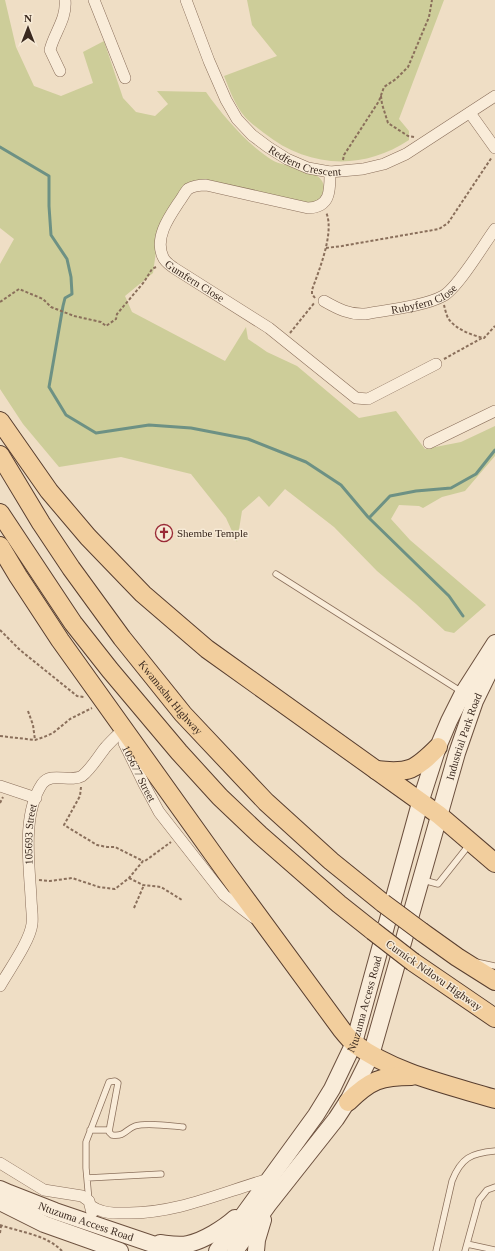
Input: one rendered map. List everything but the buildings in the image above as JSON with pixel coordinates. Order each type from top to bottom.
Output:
[{"type":"main road","points":[[0,421],[49,491],[88,537],[143,594],[206,649],[420,803],[439,815],[495,863]]},
{"type":"main road","name":"Kwamashu Highway","points":[[0,455],[41,523],[71,568],[122,638],[184,714],[266,802],[331,861],[383,904],[457,957]]},
{"type":"main road","name":"Curnick Ndlovu Highway","points":[[0,513],[73,622],[110,670],[179,752],[220,797],[260,835],[339,904],[413,962],[495,1018]]},
{"type":"main road","points":[[0,546],[60,640],[122,731],[332,1018],[354,1043],[371,1055],[421,1076],[495,1099]]},
{"type":"main road","points":[[375,770],[403,772],[422,764],[438,748]]},
{"type":"main road","points":[[457,957],[495,981]]},
{"type":"main road","points":[[348,1102],[360,1090],[375,1080],[393,1076],[421,1076]]},
{"type":"street","points":[[60,71],[50,50],[63,19],[66,5],[65,0]]},
{"type":"street","points":[[94,0],[126,78]]},
{"type":"street","name":"Redfern Crescent","points":[[186,0],[209,61],[226,100],[237,120],[252,135],[268,147],[287,159],[308,168],[336,171],[364,169],[384,164],[406,154],[495,96]]},
{"type":"street","points":[[470,113],[495,148]]},
{"type":"street","points":[[322,204],[330,190],[336,171]]},
{"type":"street","name":"Gumfern Close","points":[[322,204],[308,208],[206,185],[192,188],[184,195],[165,225],[161,242],[161,250],[164,258],[174,268],[269,328],[356,398],[368,399],[436,364]]},
{"type":"street","name":"Rubyfern Close","points":[[324,301],[350,314],[365,314],[431,301],[443,296],[453,287],[495,228]]},
{"type":"street","points":[[429,443],[495,411]]},
{"type":"street","name":"Ntuzuma Access Road","points":[[217,1251],[316,1115],[332,1089],[354,1043],[420,803],[438,748],[449,721],[469,697],[495,644]]},
{"type":"street","name":"Industrial Park Road","points":[[439,815],[457,754],[469,697],[495,660]]},
{"type":"street","points":[[81,776],[122,731]]},
{"type":"street","name":"105677 Street","points":[[122,731],[159,812],[224,895],[268,929]]},
{"type":"street","name":"105693 Street","points":[[0,986],[28,938],[32,927],[29,841],[30,820],[36,798],[43,783],[47,780],[58,778],[73,780],[81,776]]},
{"type":"street","points":[[0,786],[36,798]]},
{"type":"street","name":"Ntuzuma Access Road","points":[[235,1251],[268,1205],[348,1102],[371,1055],[439,815]]},
{"type":"street","points":[[0,1163],[44,1190],[82,1196],[90,1204],[102,1211],[113,1213],[136,1214],[177,1208],[269,1179]]},
{"type":"street","name":"Ntuzuma Access Road","points":[[0,1189],[54,1212],[173,1251]]},
{"type":"street","name":"Ntuzuma Access Road","points":[[0,1202],[93,1247],[120,1251]]},
{"type":"street","points":[[90,1204],[94,1226],[93,1247]]},
{"type":"street","points":[[141,1241],[181,1245],[195,1242],[227,1224],[251,1204]]},
{"type":"street","points":[[256,1251],[259,1233],[268,1205]]},
{"type":"lane","points":[[276,574],[469,697]]},
{"type":"lane","points":[[421,879],[438,884],[471,843]]},
{"type":"lane","points":[[457,957],[495,966]]},
{"type":"lane","points":[[90,1204],[85,1150],[86,1142],[109,1082],[115,1080],[118,1082],[119,1086],[109,1130],[110,1134],[114,1136],[125,1134],[137,1126],[156,1125],[184,1127]]},
{"type":"lane","points":[[90,1130],[109,1130]]},
{"type":"lane","points":[[436,1251],[455,1173],[465,1159],[472,1155],[495,1151]]},
{"type":"lane","points":[[87,1178],[161,1174]]},
{"type":"lane","points":[[465,1251],[479,1200],[487,1190],[495,1187]]},
{"type":"lane","points":[[467,1244],[495,1250]]},
{"type":"path","points":[[336,171],[344,154],[379,101],[384,87],[396,79],[408,67],[429,17],[432,0]]},
{"type":"path","points":[[381,95],[388,124],[408,136],[425,142]]},
{"type":"path","points":[[326,248],[439,229],[448,222],[495,154]]},
{"type":"path","points":[[285,340],[308,308],[317,300],[312,294],[312,290],[326,248],[329,219],[322,204]]},
{"type":"path","points":[[0,302],[19,289],[43,299],[51,307],[74,316],[101,322],[106,326],[116,320],[117,314],[144,282],[152,270],[160,265],[164,258]]},
{"type":"path","points":[[445,309],[447,317],[462,330],[484,338]]},
{"type":"path","points":[[436,364],[484,338],[495,326]]},
{"type":"path","points":[[0,630],[20,650],[77,696],[87,698]]},
{"type":"path","points":[[0,736],[35,740],[53,733],[70,719],[93,708]]},
{"type":"path","points":[[28,710],[33,725],[35,740]]},
{"type":"path","points":[[81,776],[80,796],[64,826],[97,845],[115,847],[143,861]]},
{"type":"path","points":[[30,881],[50,881],[72,878],[98,887],[115,890],[129,878],[143,861],[178,836]]},
{"type":"path","points":[[129,878],[144,885],[161,887],[182,900]]},
{"type":"path","points":[[134,908],[144,885]]},
{"type":"path","points":[[0,1233],[1,1226],[29,1233],[58,1246],[62,1251]]},
{"type":"green space","points":[[0,0],[5,0],[16,47],[34,86],[61,96],[93,83],[83,52],[104,41],[123,98],[136,112],[155,116],[168,104],[157,91],[206,92],[236,129],[263,154],[278,163],[313,173],[322,181],[324,190],[320,198],[315,202],[306,204],[248,190],[182,189],[160,223],[153,273],[125,296],[132,312],[225,361],[246,327],[248,339],[267,352],[297,366],[359,418],[396,411],[425,449],[461,442],[495,426],[495,456],[465,491],[442,497],[423,508],[419,506],[399,505],[391,519],[410,540],[486,605],[454,633],[445,631],[377,571],[334,527],[285,489],[269,507],[259,496],[242,511],[237,542],[226,518],[191,474],[121,457],[59,467],[23,424],[0,389],[0,264],[14,239],[0,228]]},
{"type":"green space","points":[[247,0],[444,0],[399,119],[409,131],[409,140],[391,150],[373,157],[354,161],[317,159],[281,145],[249,121],[241,112],[236,103],[224,76],[277,56],[252,25]]},
{"type":"waterway","points":[[0,147],[49,176],[51,235],[67,259],[71,277],[72,294],[65,298],[63,306],[49,387],[66,415],[96,433],[149,425],[191,428],[248,439],[306,462],[341,485],[368,517],[449,596],[463,616]]},
{"type":"waterway","points":[[369,518],[390,496],[416,491],[451,488],[476,474],[495,450]]},
{"type":"place","name":"Shembe Temple","points":[[164,533]]}]
